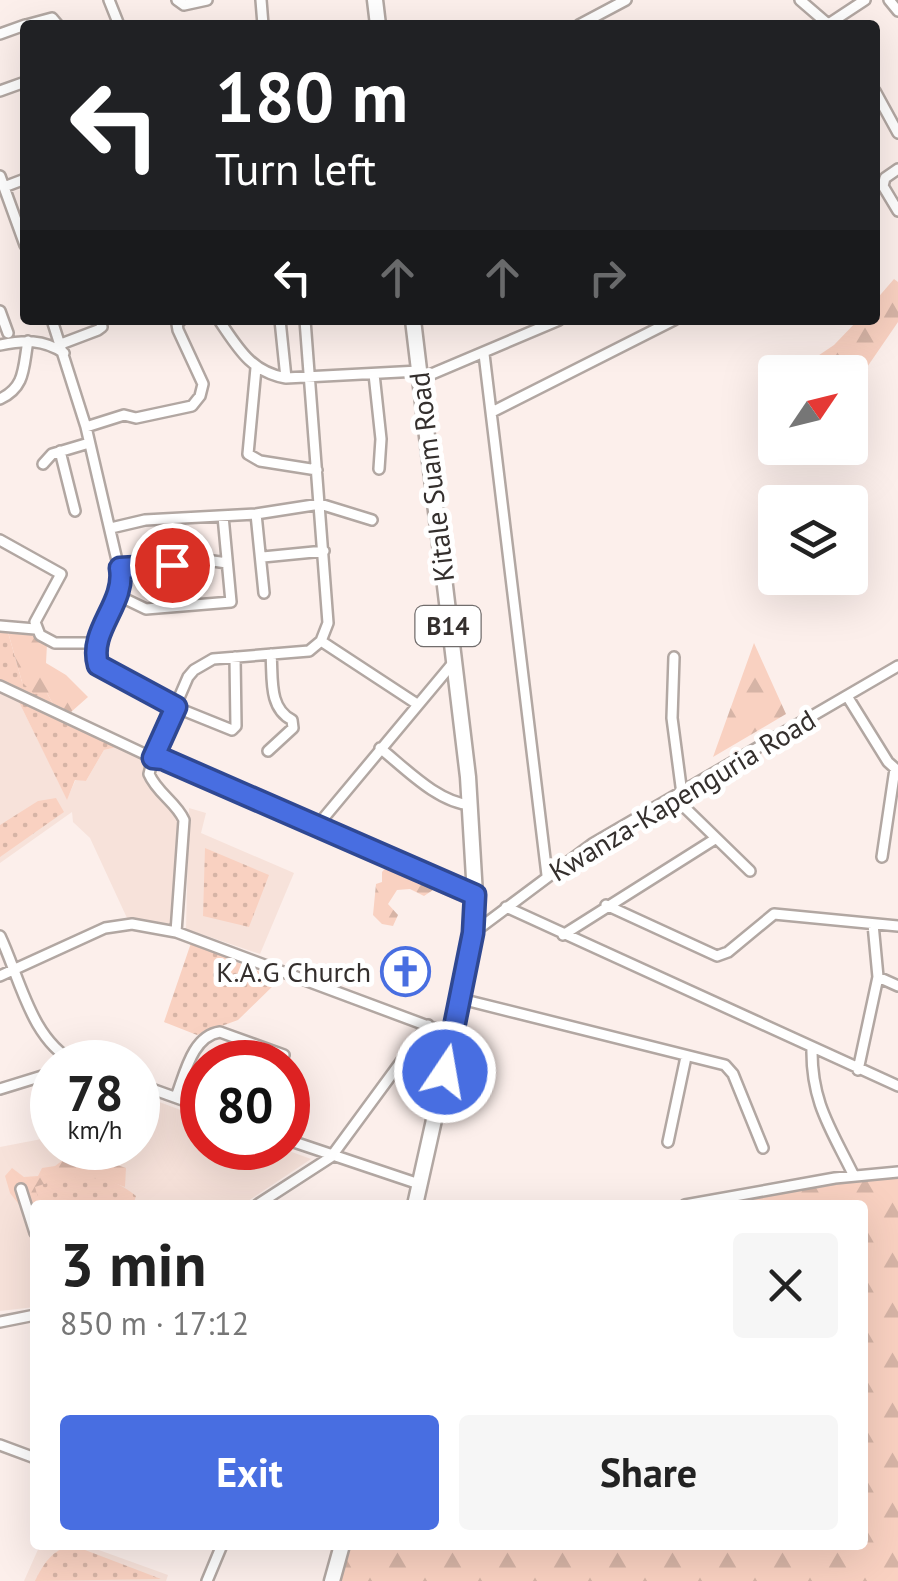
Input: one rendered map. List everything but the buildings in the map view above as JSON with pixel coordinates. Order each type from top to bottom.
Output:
[{"type":"highway","name":"Kitale Suam Road","points":[[415,325],[471,805],[473,933]]},
{"type":"highway","name":"B14","points":[[416,1200],[473,933]]},
{"type":"highway","points":[[332,1581],[341,1550]]},
{"type":"street","points":[[177,0],[184,6],[207,0]]},
{"type":"street","points":[[588,20],[626,0]]},
{"type":"street","points":[[800,0],[822,20]]},
{"type":"street","points":[[835,20],[865,0]]},
{"type":"street","points":[[889,0],[898,11]]},
{"type":"street","points":[[880,101],[898,133]]},
{"type":"street","points":[[898,169],[885,178],[883,186],[898,211]]},
{"type":"street","points":[[0,176],[20,231]]},
{"type":"street","points":[[4,187],[20,181]]},
{"type":"street","points":[[0,310],[8,333]]},
{"type":"street","points":[[54,325],[86,427],[122,582],[96,643],[96,660],[102,669],[176,707],[234,729],[235,657]]},
{"type":"street","points":[[0,345],[28,341],[63,349],[101,325]]},
{"type":"street","points":[[86,427],[124,415],[136,418],[192,406],[204,384],[177,325]]},
{"type":"street","points":[[223,325],[256,368],[264,374],[286,378],[419,375],[484,354],[548,325]]},
{"type":"street","points":[[229,335],[232,325]]},
{"type":"street","points":[[281,325],[286,378]]},
{"type":"street","points":[[176,932],[184,820],[172,801],[153,784],[150,774],[153,758],[194,670],[213,659],[308,651],[322,642],[329,618],[305,325]]},
{"type":"street","points":[[492,412],[664,325]]},
{"type":"street","points":[[0,399],[16,391],[28,341]]},
{"type":"street","points":[[484,354],[547,875]]},
{"type":"street","points":[[256,368],[248,454],[260,461],[316,470]]},
{"type":"street","points":[[374,374],[381,438],[378,469]]},
{"type":"street","points":[[43,464],[47,456],[89,443]]},
{"type":"street","points":[[60,451],[75,511]]},
{"type":"street","points":[[111,528],[145,520],[256,514],[320,504],[372,520]]},
{"type":"street","points":[[256,514],[264,592]]},
{"type":"street","points":[[119,596],[146,609],[231,602],[223,516]]},
{"type":"street","points":[[0,540],[60,574],[35,629]]},
{"type":"street","points":[[263,557],[324,551]]},
{"type":"street","points":[[120,568],[206,560],[227,563]]},
{"type":"street","points":[[0,626],[35,629],[54,643],[96,643]]},
{"type":"street","points":[[322,642],[416,704]]},
{"type":"street","points":[[268,751],[292,728],[292,720],[282,715],[275,704],[271,654]]},
{"type":"street","points":[[674,657],[672,718],[678,796],[750,871]]},
{"type":"street","points":[[317,826],[454,661]]},
{"type":"street","name":"Kwanza-Kapenguria Road","points":[[473,933],[592,844],[898,666]]},
{"type":"street","points":[[0,686],[153,758],[475,895]]},
{"type":"street","points":[[847,696],[897,770],[882,857]]},
{"type":"street","points":[[380,748],[428,786],[458,804],[471,805]]},
{"type":"street","points":[[563,935],[715,838]]},
{"type":"street","points":[[606,905],[716,956],[728,952],[774,914],[898,926]]},
{"type":"street","points":[[506,907],[898,1086]]},
{"type":"street","points":[[0,976],[105,928],[132,924],[176,932],[452,1036]]},
{"type":"street","points":[[858,1070],[878,977],[873,924]]},
{"type":"street","points":[[0,936],[48,1040]]},
{"type":"street","points":[[878,977],[898,986]]},
{"type":"street","points":[[461,999],[730,1068],[763,1148]]},
{"type":"street","points":[[265,1200],[331,1157],[428,1025]]},
{"type":"street","points":[[204,1040],[220,1032],[242,1040]]},
{"type":"street","points":[[812,1048],[816,1095],[854,1176]]},
{"type":"street","points":[[668,1142],[686,1057]]},
{"type":"street","points":[[0,1088],[30,1079]]},
{"type":"street","points":[[176,1097],[180,1087]]},
{"type":"street","points":[[160,1092],[180,1099]]},
{"type":"street","points":[[310,1149],[419,1184]]},
{"type":"street","points":[[714,1200],[898,1172]]},
{"type":"street","points":[[22,1189],[30,1216]]},
{"type":"street","points":[[0,1324],[30,1316]]},
{"type":"street","points":[[0,1445],[30,1456]]},
{"type":"street","points":[[207,1581],[220,1550]]},
{"type":"shaded area","points":[[0,690],[16,696],[67,799],[76,779],[86,781],[104,750],[121,746],[145,759],[145,771],[179,815],[173,927],[127,918],[90,838],[73,822],[72,812],[0,863]]},
{"type":"shaded area","points":[[189,808],[206,813],[201,833],[294,873],[260,954],[186,929]]},
{"type":"shaded area","points":[[160,1102],[180,1110],[180,1170],[294,1170],[250,1200],[30,1200],[30,1308],[0,1311],[0,1147],[30,1141],[30,1170],[160,1170]]},
{"type":"shaded area","points":[[38,1550],[99,1550],[168,1575],[166,1581],[24,1581]]},
{"type":"green space","points":[[894,279],[898,282],[898,322],[868,366],[868,355],[819,355],[853,325],[880,325],[880,295]]},
{"type":"green space","points":[[0,630],[8,632],[22,682],[47,693],[54,706],[0,682]]},
{"type":"green space","points":[[8,632],[28,633],[47,644],[46,663],[66,675],[88,697],[71,712],[54,706],[47,693],[34,694],[22,682]]},
{"type":"green space","points":[[754,643],[786,714],[713,757]]},
{"type":"green space","points":[[16,696],[121,746],[104,750],[86,781],[75,780],[67,800]]},
{"type":"green space","points":[[56,798],[64,812],[0,857],[0,825],[38,801]]},
{"type":"green space","points":[[205,848],[269,875],[249,927],[203,916]]},
{"type":"green space","points":[[389,864],[461,894],[457,901],[433,890],[424,896],[410,889],[397,890],[388,904],[398,915],[393,926],[382,924],[373,915],[376,884],[382,882],[382,872]]},
{"type":"green space","points":[[191,943],[279,980],[238,1020],[197,1035],[164,1022]]},
{"type":"green space","points":[[12,1168],[24,1177],[38,1176],[41,1170],[126,1170],[125,1187],[80,1177],[35,1187],[39,1200],[30,1200],[30,1219],[10,1193],[5,1176]]},
{"type":"green space","points":[[67,1176],[95,1178],[120,1185],[136,1196],[135,1200],[38,1200],[34,1187]]},
{"type":"green space","points":[[898,1177],[898,1581],[324,1581],[331,1550],[868,1550],[868,1200],[691,1200]]},
{"type":"green space","points":[[59,1550],[85,1550],[161,1579],[35,1581],[49,1558]]},
{"type":"place","name":"K.A.G Church","points":[[406,971]]},
{"type":"route","points":[[172,565],[120,568],[122,589],[96,643],[98,665],[176,707],[153,758],[475,895],[473,933],[445,1072]]}]
